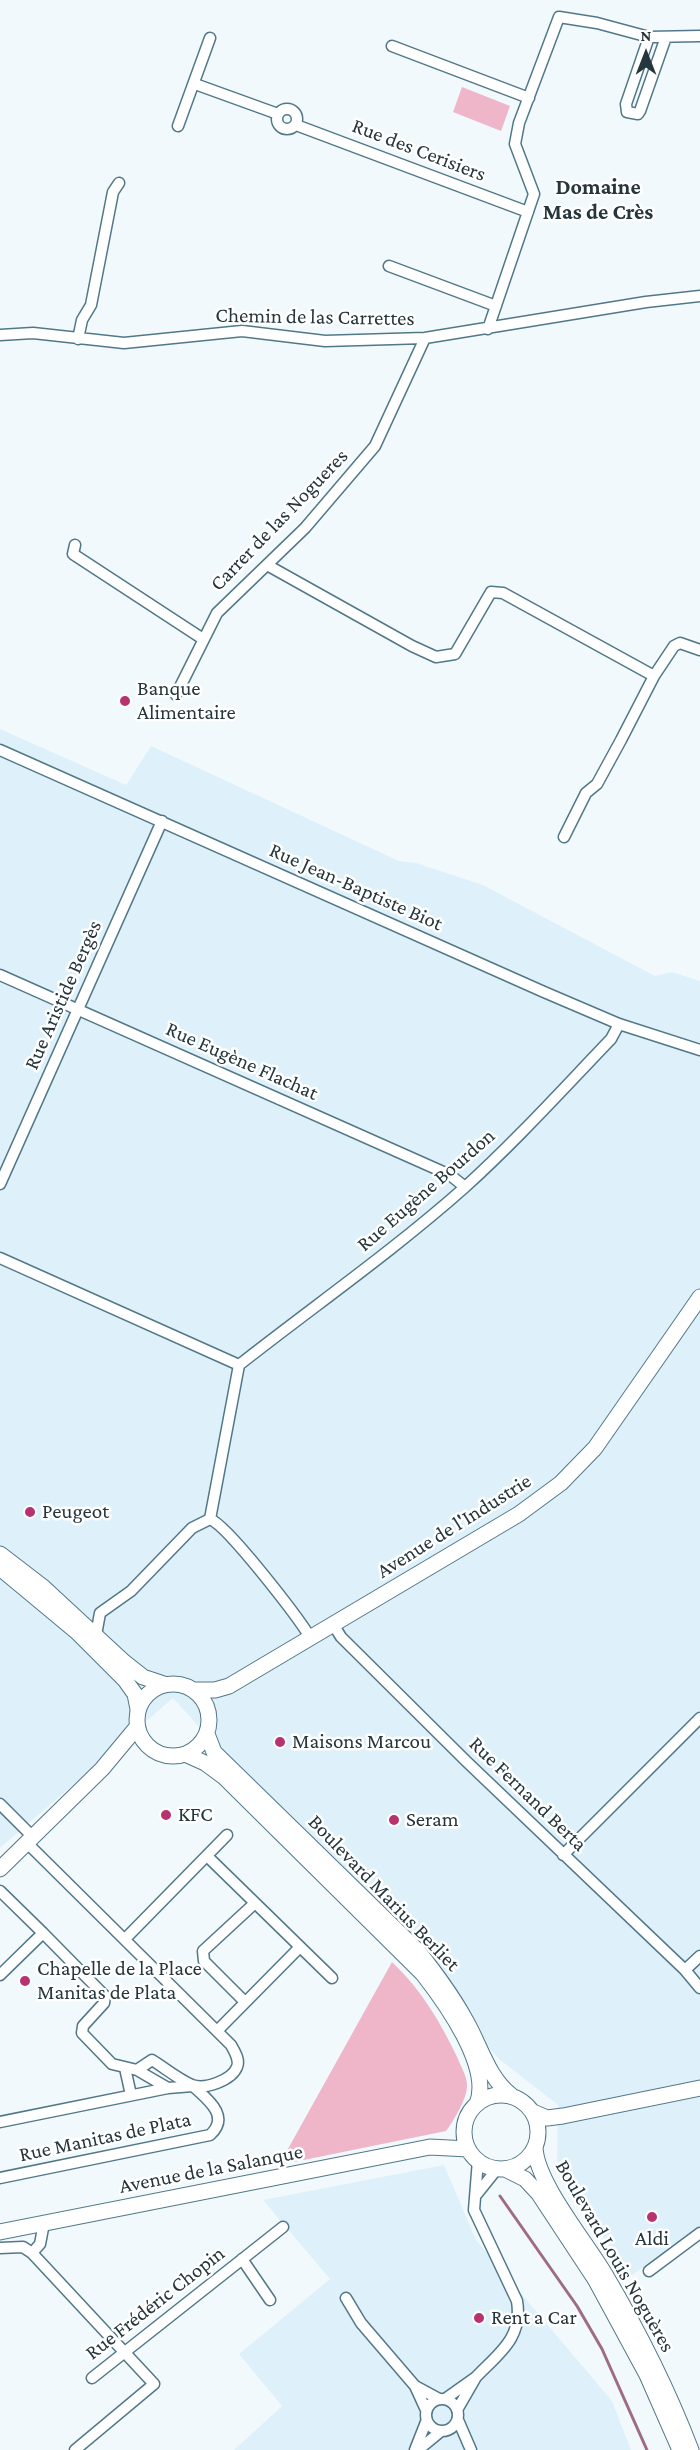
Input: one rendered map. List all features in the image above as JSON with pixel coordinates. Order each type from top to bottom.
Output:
[{"type":"main road","name":"Avenue de l'Industrie","points":[[194,1690],[215,1690],[229,1686],[519,1515],[561,1483],[595,1448],[700,1297]]},
{"type":"main road","points":[[0,1554],[37,1582],[143,1677],[164,1684],[180,1684],[194,1690],[205,1701],[210,1715],[207,1734],[198,1747],[185,1754],[168,1756],[152,1750],[130,1751],[102,1769]]},
{"type":"main road","points":[[0,1568],[77,1632],[125,1680],[135,1694],[138,1709],[137,1727],[143,1740],[152,1750]]},
{"type":"main road","points":[[138,1709],[144,1698],[164,1684]]},
{"type":"main road","name":"Avenue de l'Industrie","points":[[210,1715],[214,1703],[229,1686]]},
{"type":"main road","points":[[0,1869],[102,1769],[137,1727]]},
{"type":"main road","name":"Boulevard Marius Berliet","points":[[207,1734],[214,1752],[417,1951],[444,1983],[466,2020],[495,2079],[512,2096]]},
{"type":"main road","name":"Boulevard Marius Berliet","points":[[185,1754],[205,1763],[224,1777],[423,1974],[450,2014],[473,2059],[481,2084],[477,2104]]},
{"type":"main road","points":[[533,2112],[547,2118],[555,2117],[700,2088]]},
{"type":"main road","points":[[536,2144],[561,2123],[700,2094]]},
{"type":"main road","points":[[512,2096],[527,2105],[533,2112],[539,2131],[536,2144],[528,2158],[517,2166],[501,2169],[473,2155],[465,2141],[465,2124],[477,2104],[488,2097],[512,2096]]},
{"type":"main road","name":"Avenue de la Salanque","points":[[0,2232],[430,2147],[453,2136],[465,2124]]},
{"type":"main road","name":"Boulevard Louis Noguères","points":[[536,2144],[535,2157],[547,2184],[605,2274],[640,2338],[680,2420],[691,2450]]},
{"type":"main road","name":"Avenue de la Salanque","points":[[430,2147],[473,2155]]},
{"type":"main road","name":"Boulevard Louis Noguères","points":[[501,2169],[525,2179],[539,2194],[595,2279],[647,2375],[680,2450]]},
{"type":"street","points":[[488,329],[534,194],[515,144],[519,123],[559,17],[597,23],[649,37],[700,36]]},
{"type":"street","points":[[649,37],[626,105],[627,112],[634,114],[638,114],[666,37]]},
{"type":"street","points":[[178,126],[210,38]]},
{"type":"street","points":[[392,46],[419,51],[529,98]]},
{"type":"street","name":"Rue des Cerisiers","points":[[195,84],[278,114],[277,122],[282,128],[290,129],[296,125],[528,212]]},
{"type":"street","points":[[78,339],[82,320],[91,305],[113,192],[119,183]]},
{"type":"street","points":[[389,266],[496,306]]},
{"type":"street","name":"Chemin de las Carrettes","points":[[0,335],[33,333],[78,339],[142,343],[242,331],[325,341],[425,338],[646,302],[700,297]]},
{"type":"street","name":"Carrer de las Nogueres","points":[[176,695],[217,613],[334,496],[375,446],[425,338]]},
{"type":"street","points":[[75,545],[72,554],[203,639]]},
{"type":"street","points":[[267,565],[412,646],[436,657],[455,654],[491,592],[502,593],[654,676]]},
{"type":"street","points":[[564,837],[586,793],[597,783],[654,676],[674,646],[680,643],[700,651]]},
{"type":"street","name":"Rue Jean-Baptiste Biot","points":[[0,750],[619,1024],[700,1050]]},
{"type":"street","name":"Rue Aristide Bergès","points":[[0,1184],[162,821]]},
{"type":"street","name":"Rue Eugène Flachat","points":[[0,975],[450,1175],[465,1187]]},
{"type":"street","name":"Rue Eugène Bourdon","points":[[239,1365],[405,1239],[465,1187],[611,1039],[619,1024]]},
{"type":"street","points":[[0,1258],[239,1365],[210,1520]]},
{"type":"street","points":[[96,1635],[100,1613],[131,1591],[192,1528],[210,1520],[217,1522],[236,1542],[310,1637]]},
{"type":"street","name":"Rue Fernand Berta","points":[[333,1624],[341,1637],[563,1855],[685,1970],[700,1988]]},
{"type":"street","points":[[563,1855],[700,1718]]},
{"type":"street","points":[[0,1804],[125,1939],[231,2045],[237,2056],[238,2066],[231,2076],[205,2087],[193,2086],[152,2060],[137,2070]]},
{"type":"street","points":[[125,1939],[197,1864],[208,1857],[227,1835]]},
{"type":"street","points":[[208,1857],[332,1978]]},
{"type":"street","points":[[0,1891],[102,1990],[105,1996],[104,2003],[83,2026],[82,2033],[112,2064],[137,2070],[168,2088]]},
{"type":"street","points":[[245,2002],[204,1961],[203,1951],[255,1903]]},
{"type":"street","points":[[0,1975],[43,1933]]},
{"type":"street","points":[[217,2031],[300,1947]]},
{"type":"street","points":[[685,1970],[700,1956]]},
{"type":"street","points":[[125,2068],[131,2095]]},
{"type":"street","name":"Rue Manitas de Plata","points":[[0,2122],[168,2088],[193,2086],[216,2107],[219,2115],[215,2130],[210,2135],[0,2178]]},
{"type":"street","points":[[417,2450],[453,2427],[476,2378],[512,2338],[519,2316],[517,2301],[474,2210],[473,2155]]},
{"type":"street","points":[[475,2196],[501,2169]]},
{"type":"street","points":[[0,2248],[28,2250],[40,2244],[44,2223]]},
{"type":"street","points":[[20,2228],[28,2250],[154,2384],[75,2450]]},
{"type":"street","name":"Rue Frédéric Chopin","points":[[92,2378],[283,2228]]},
{"type":"street","points":[[649,2271],[700,2233]]},
{"type":"street","name":"Rue Frédéric Chopin","points":[[242,2259],[270,2300]]},
{"type":"street","points":[[346,2298],[362,2323],[415,2386],[432,2429],[443,2432],[470,2448]]},
{"type":"street","points":[[417,2450],[431,2403],[442,2399],[476,2378]]},
{"type":"street","points":[[415,2386],[453,2403],[470,2448]]},
{"type":"shaded area","points":[[462,87],[510,106],[501,131],[453,112]]},
{"type":"shaded area","points":[[0,729],[126,785],[151,746],[399,861],[416,863],[483,885],[655,976],[672,972],[700,981],[700,2227],[628,2278],[557,2160],[558,2105],[499,2059],[173,1698],[0,1848]]},
{"type":"shaded area","points":[[392,1962],[430,2007],[464,2072],[467,2090],[456,2116],[446,2131],[279,2165]]},
{"type":"shaded area","points":[[444,2165],[476,2240],[612,2401],[631,2450],[234,2450],[282,2406],[239,2354],[330,2279],[263,2200]]},
{"type":"waterway","points":[[500,2196],[577,2306],[602,2349],[647,2450]]},
{"type":"place","name":"Banque Alimentaire","points":[[125,701]]},
{"type":"place","name":"Peugeot","points":[[30,1512]]},
{"type":"place","name":"Maisons Marcou","points":[[280,1742]]},
{"type":"place","name":"KFC","points":[[166,1815]]},
{"type":"place","name":"Seram","points":[[394,1820]]},
{"type":"place","name":"Chapelle de la Place Manitas de Plata","points":[[25,1981]]},
{"type":"place","name":"Aldi","points":[[652,2217]]},
{"type":"place","name":"Rent a Car","points":[[479,2318]]},
{"type":"district","name":"Domaine Mas de Crès","points":[[598,200]]}]
